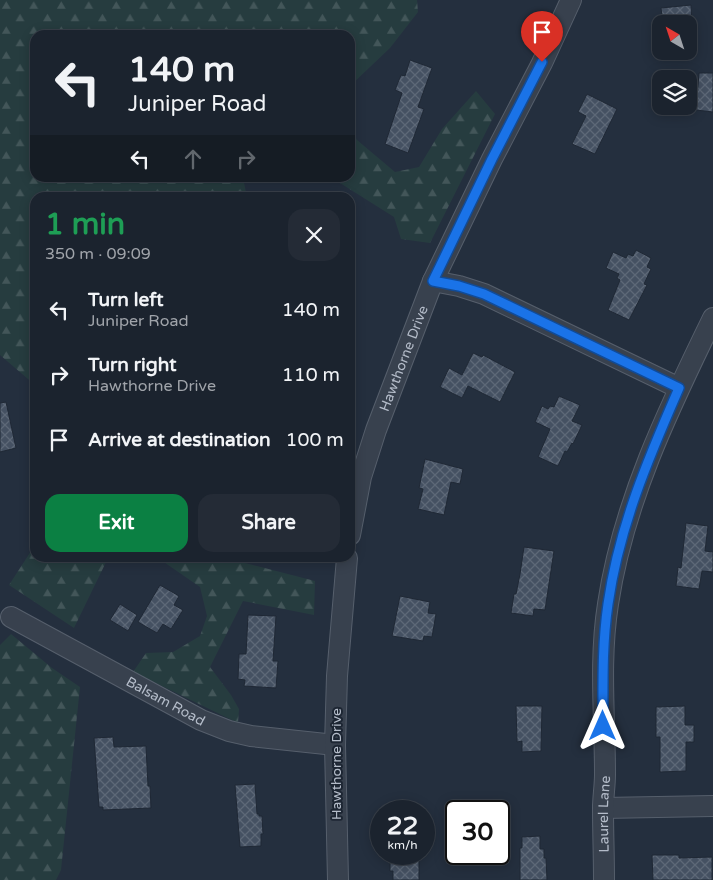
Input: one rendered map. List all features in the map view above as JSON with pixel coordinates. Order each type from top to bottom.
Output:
[{"type":"street","name":"Hawthorne Drive","points":[[355,509],[361,477],[376,430],[433,281],[571,0]]},
{"type":"street","points":[[433,281],[459,286],[484,294],[679,388]]},
{"type":"street","name":"Laurel Lane","points":[[604,880],[603,658],[608,605],[616,560],[643,472],[679,388],[713,318]]},
{"type":"street","name":"Hawthorne Drive","points":[[338,880],[335,745],[337,676],[347,562]]},
{"type":"street","name":"Balsam Road","points":[[11,616],[201,720],[229,731],[251,736],[335,745]]},
{"type":"street","points":[[603,808],[713,806]]},
{"type":"green space","points":[[0,0],[417,0],[418,12],[390,48],[355,81],[355,30],[30,30],[30,182],[244,182],[246,192],[30,192],[30,381],[0,355]]},
{"type":"green space","points":[[476,91],[495,114],[430,243],[401,239],[394,217],[336,182],[355,182],[355,137],[395,172],[419,167],[442,129]]},
{"type":"green space","points":[[30,553],[30,562],[106,562],[74,628],[9,585]]},
{"type":"green space","points":[[164,562],[241,562],[315,581],[314,615],[243,601],[210,667],[239,709],[238,723],[133,672],[146,653],[173,652],[200,636],[207,616],[200,587]]},
{"type":"green space","points":[[11,634],[52,668],[80,687],[61,870],[56,880],[0,880],[0,645]]},
{"type":"building","points":[[691,5],[692,15],[662,15],[661,8]]},
{"type":"building","points":[[410,60],[432,68],[418,107],[424,109],[408,153],[385,144],[402,93],[395,90],[401,75],[405,76]]},
{"type":"building","points":[[699,73],[713,73],[713,112],[697,110]]},
{"type":"building","points":[[587,94],[617,109],[595,154],[572,144],[586,116],[578,112]]},
{"type":"building","points":[[636,250],[651,258],[647,267],[651,269],[644,284],[647,285],[629,320],[608,310],[620,280],[617,278],[619,274],[606,268],[613,252],[626,258],[628,254],[633,256]]},
{"type":"building","points":[[473,353],[482,357],[483,355],[515,372],[500,402],[468,386],[462,398],[440,387],[449,368],[462,375]]},
{"type":"building","points":[[559,396],[580,405],[572,421],[582,425],[573,444],[567,452],[565,451],[558,466],[538,457],[550,429],[535,422],[542,406],[548,409],[550,406],[554,407]]},
{"type":"building","points":[[6,402],[16,448],[0,452],[0,403]]},
{"type":"building","points":[[425,459],[463,469],[460,484],[451,482],[444,515],[418,509],[423,489],[419,488]]},
{"type":"building","points":[[686,523],[708,526],[705,551],[713,552],[713,572],[702,571],[699,589],[676,586],[678,567],[681,568]]},
{"type":"building","points":[[524,547],[554,551],[545,610],[534,609],[533,616],[511,613]]},
{"type":"building","points":[[160,585],[179,596],[174,605],[183,610],[171,629],[163,624],[157,633],[138,622]]},
{"type":"building","points":[[400,596],[430,602],[428,613],[436,614],[432,637],[424,636],[423,641],[392,636]]},
{"type":"building","points":[[120,604],[137,615],[128,631],[110,620]]},
{"type":"building","points":[[248,615],[276,616],[273,661],[278,661],[276,688],[244,686],[245,680],[238,679],[239,654],[246,654]]},
{"type":"building","points":[[516,706],[542,706],[541,751],[522,752],[522,741],[517,742]]},
{"type":"building","points":[[685,706],[685,725],[694,725],[694,742],[686,742],[686,771],[660,772],[660,737],[656,737],[656,707]]},
{"type":"building","points":[[113,737],[114,747],[146,746],[151,808],[103,810],[103,807],[99,807],[94,738]]},
{"type":"building","points":[[255,784],[257,814],[262,816],[263,834],[261,834],[261,846],[240,847],[235,785]]},
{"type":"building","points":[[540,836],[540,849],[544,849],[544,858],[546,858],[547,880],[520,880],[522,837]]},
{"type":"building","points":[[652,855],[679,855],[679,858],[712,857],[712,880],[653,880]]},
{"type":"building","points":[[390,865],[419,865],[419,880],[393,880],[393,871],[390,871]]},
{"type":"route","points":[[542,62],[492,159],[433,281],[459,286],[484,294],[679,388],[643,472],[616,560],[608,605],[603,658],[603,726]]}]
